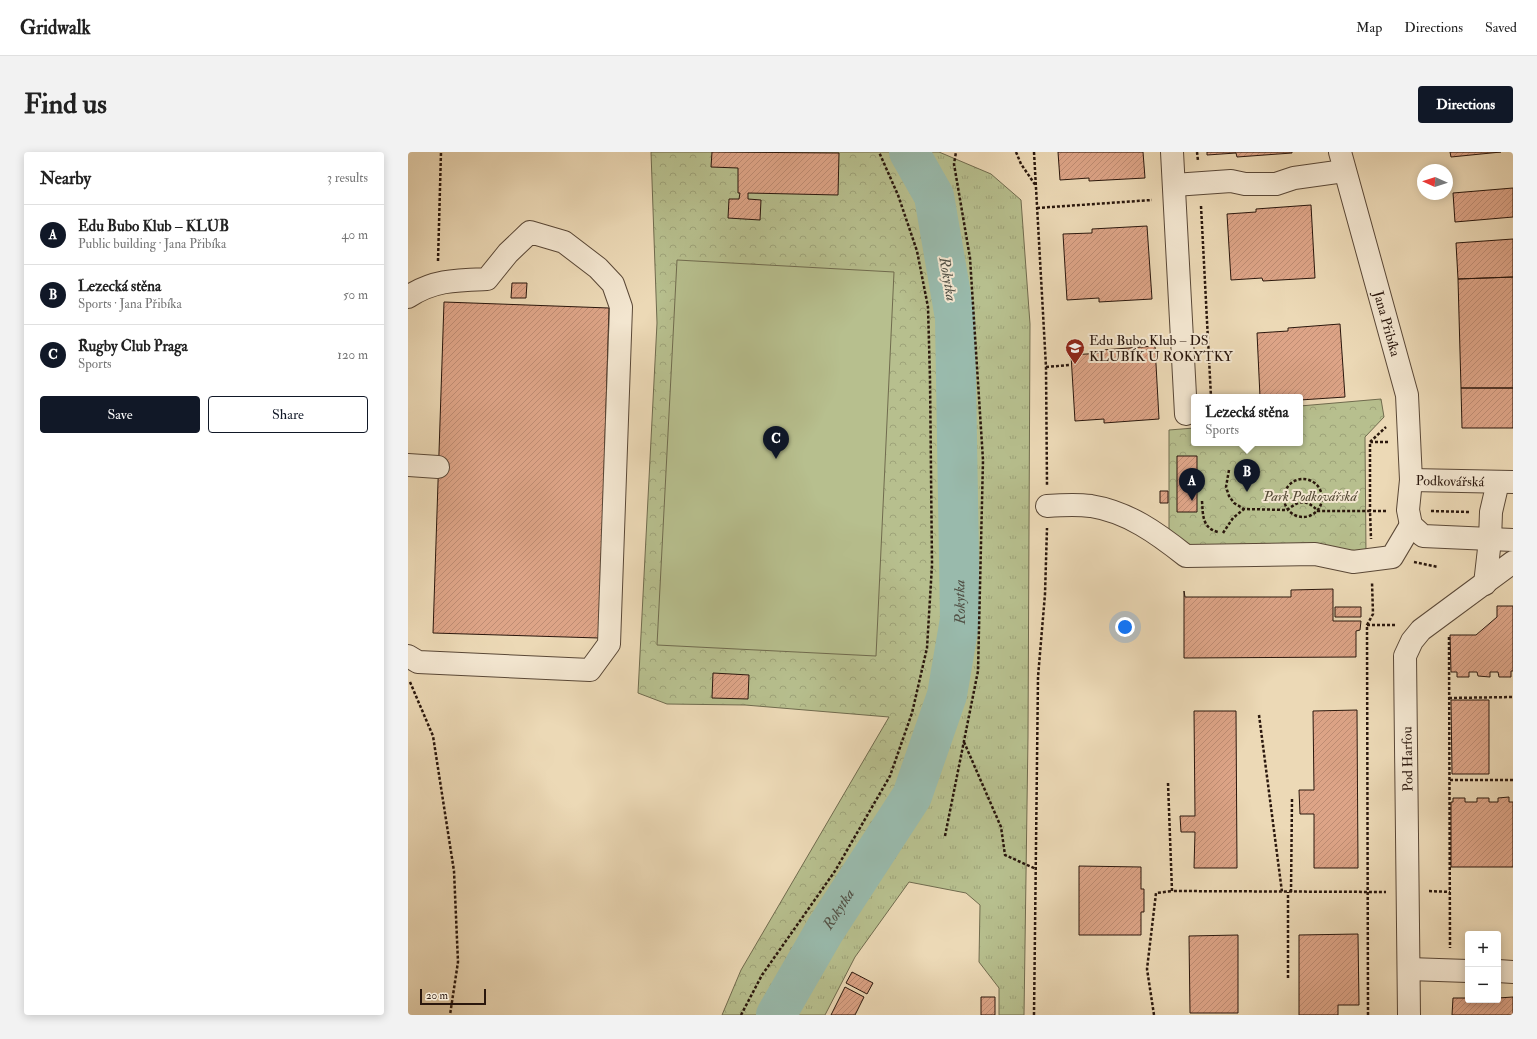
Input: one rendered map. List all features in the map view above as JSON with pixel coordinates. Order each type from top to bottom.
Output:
[{"type":"street","points":[[1172,152],[1186,414]]},
{"type":"street","name":"Jana Přibíka","points":[[1175,192],[1231,181],[1245,184],[1280,184],[1342,161],[1407,395],[1411,480]]},
{"type":"street","points":[[408,297],[420,289],[447,281],[487,278],[508,253],[530,232],[564,242],[598,268],[613,284],[621,307],[609,644],[590,670],[418,662],[408,656]]},
{"type":"street","points":[[408,465],[438,467]]},
{"type":"street","name":"Podkovářská","points":[[1409,517],[1411,480],[1505,482],[1491,512],[1490,540]]},
{"type":"street","points":[[1047,506],[1084,505],[1114,511],[1145,525],[1186,556],[1315,554],[1353,562],[1392,557],[1409,517]]},
{"type":"street","points":[[1409,517],[1423,536],[1513,540]]},
{"type":"street","points":[[1485,584],[1490,540]]},
{"type":"street","name":"Pod Harfou","points":[[1409,1015],[1410,969],[1405,656],[1412,641],[1421,630],[1513,562]]},
{"type":"street","points":[[1410,969],[1459,971]]},
{"type":"street","points":[[1501,971],[1513,972]]},
{"type":"path","points":[[437,284],[441,152]]},
{"type":"path","points":[[741,1015],[762,975],[835,871],[890,776],[912,712],[927,648],[932,565],[928,307],[917,250],[898,194],[879,152]]},
{"type":"path","points":[[945,836],[978,671],[983,460],[970,258],[954,164],[956,152]]},
{"type":"path","points":[[1016,152],[1021,164],[1036,186]]},
{"type":"path","points":[[1034,152],[1046,367],[1048,450],[1045,594],[1038,677],[1034,1015]]},
{"type":"path","points":[[1037,208],[1175,192]]},
{"type":"path","points":[[1204,203],[1200,207],[1211,394]]},
{"type":"path","points":[[1046,367],[1069,366]]},
{"type":"path","points":[[1368,1015],[1367,625],[1373,614],[1370,511],[1370,442],[1389,425]]},
{"type":"path","points":[[1370,442],[1410,441]]},
{"type":"path","points":[[1229,470],[1226,487],[1228,496],[1234,503],[1244,509],[1287,510],[1295,504],[1304,502],[1318,511],[1370,511],[1409,517],[1491,512]]},
{"type":"path","points":[[1300,479],[1308,479],[1315,483],[1320,489],[1322,497],[1321,505],[1318,511],[1309,517],[1301,518],[1294,516],[1287,510],[1284,503],[1283,499],[1286,487],[1292,482],[1300,479]]},
{"type":"path","points":[[1202,501],[1203,519],[1207,526],[1214,531],[1222,533],[1232,518],[1244,509]]},
{"type":"path","points":[[1449,630],[1450,892],[1459,971]]},
{"type":"path","points":[[410,679],[411,686],[433,736],[454,871],[458,962],[450,1015]]},
{"type":"path","points":[[1449,698],[1513,697]]},
{"type":"path","points":[[1259,715],[1282,892]]},
{"type":"path","points":[[964,742],[1001,828],[1005,855],[1036,869]]},
{"type":"path","points":[[1450,780],[1513,780]]},
{"type":"path","points":[[1168,783],[1172,891]]},
{"type":"path","points":[[1288,978],[1292,798]]},
{"type":"path","points":[[1154,1015],[1147,969],[1156,893],[1172,891],[1368,893],[1408,891],[1450,892]]},
{"type":"green space","points":[[651,152],[927,152],[950,192],[963,302],[973,599],[964,665],[938,747],[908,825],[798,992],[788,1015],[722,1015],[741,970],[889,717],[745,705],[667,704],[638,693],[657,323]]},
{"type":"green space","points":[[928,152],[939,152],[991,174],[1021,200],[1030,324],[1028,737],[1024,1015],[999,1015],[999,988],[979,962],[980,905],[966,893],[909,882],[855,957],[825,1015],[788,1015],[973,599],[963,302],[950,192]]},
{"type":"green space","points":[[677,260],[894,272],[876,656],[657,645]]},
{"type":"green space","name":"Park Podkovářská","points":[[1381,399],[1384,417],[1365,437],[1366,554],[1169,549],[1169,430],[1191,428],[1191,446],[1303,446],[1303,406]]},
{"type":"building","points":[[712,152],[839,153],[838,195],[748,193],[748,199],[761,200],[760,220],[728,218],[729,199],[739,199],[738,168],[711,167]]},
{"type":"building","points":[[1058,152],[1143,152],[1145,178],[1089,181],[1089,178],[1060,180]]},
{"type":"building","points":[[1207,152],[1292,153],[1237,157],[1236,153],[1207,155]]},
{"type":"building","points":[[1450,152],[1501,152],[1451,157]]},
{"type":"building","points":[[1513,188],[1513,217],[1455,222],[1453,193]]},
{"type":"building","points":[[1311,205],[1315,278],[1263,281],[1262,278],[1231,280],[1227,214],[1256,212],[1256,209]]},
{"type":"building","points":[[1147,226],[1152,299],[1099,302],[1099,298],[1067,300],[1063,234],[1092,233],[1092,229]]},
{"type":"building","points":[[1513,239],[1513,277],[1458,279],[1456,243]]},
{"type":"building","points":[[1513,277],[1513,388],[1461,388],[1458,279]]},
{"type":"building","points":[[512,283],[527,283],[526,298],[511,298]]},
{"type":"building","points":[[444,302],[609,308],[599,638],[433,633]]},
{"type":"building","points":[[1340,324],[1345,397],[1303,400],[1303,394],[1260,394],[1257,333],[1288,331],[1288,328]]},
{"type":"building","points":[[1155,346],[1159,419],[1104,423],[1104,419],[1075,421],[1071,355],[1102,353],[1102,350]]},
{"type":"building","points":[[1461,388],[1513,388],[1513,428],[1462,428]]},
{"type":"building","points":[[1177,456],[1197,456],[1197,512],[1177,512]]},
{"type":"building","points":[[1160,491],[1168,491],[1168,503],[1160,503]]},
{"type":"building","points":[[1333,589],[1333,621],[1361,621],[1360,630],[1356,631],[1356,657],[1184,658],[1184,591],[1185,597],[1291,597],[1291,590]]},
{"type":"building","points":[[1497,606],[1513,606],[1513,671],[1511,671],[1511,677],[1499,677],[1498,672],[1490,672],[1490,677],[1478,676],[1477,672],[1469,672],[1469,677],[1457,677],[1457,672],[1451,672],[1450,635],[1476,635],[1497,617]]},
{"type":"building","points":[[1335,607],[1361,607],[1361,617],[1335,617]]},
{"type":"building","points":[[713,673],[749,675],[748,699],[712,698]]},
{"type":"building","points":[[1451,700],[1489,700],[1489,774],[1452,774]]},
{"type":"building","points":[[1357,710],[1358,868],[1314,868],[1314,814],[1300,814],[1299,790],[1314,790],[1313,711]]},
{"type":"building","points":[[1194,711],[1236,711],[1237,868],[1194,868],[1195,832],[1181,832],[1180,816],[1195,816]]},
{"type":"building","points":[[1509,797],[1509,802],[1513,802],[1513,867],[1451,867],[1451,802],[1453,802],[1453,798],[1465,798],[1465,802],[1477,802],[1477,798],[1489,798],[1489,802],[1498,802],[1498,798]]},
{"type":"building","points":[[1079,866],[1141,867],[1141,889],[1144,889],[1144,912],[1141,912],[1141,935],[1079,935]]},
{"type":"building","points":[[1358,934],[1359,1005],[1338,1005],[1338,1015],[1299,1015],[1299,935]]},
{"type":"building","points":[[1238,935],[1238,1013],[1190,1013],[1189,936]]},
{"type":"building","points":[[852,972],[873,983],[867,994],[846,983]]},
{"type":"building","points":[[845,987],[864,997],[855,1015],[831,1015]]},
{"type":"building","points":[[981,997],[995,997],[995,1015],[981,1015]]},
{"type":"building","points":[[1513,997],[1513,1015],[1452,1015],[1453,998],[1465,998],[1465,1003],[1501,1003],[1501,998]]},
{"type":"waterway","name":"Rokytka","points":[[776,1015],[825,930],[912,796],[947,695],[960,619],[955,318],[934,196],[909,152]]},
{"type":"place","name":"Edu Bubo Klub – DS KLUBÍK U ROKYTKY","points":[[1075,365]]},
{"type":"place","name":"Rugby Club Praga","points":[[776,459]]},
{"type":"place","name":"Lezecká stěna","points":[[1247,492]]},
{"type":"place","name":"Edu Bubo Klub – KLUB","points":[[1192,501]]}]
